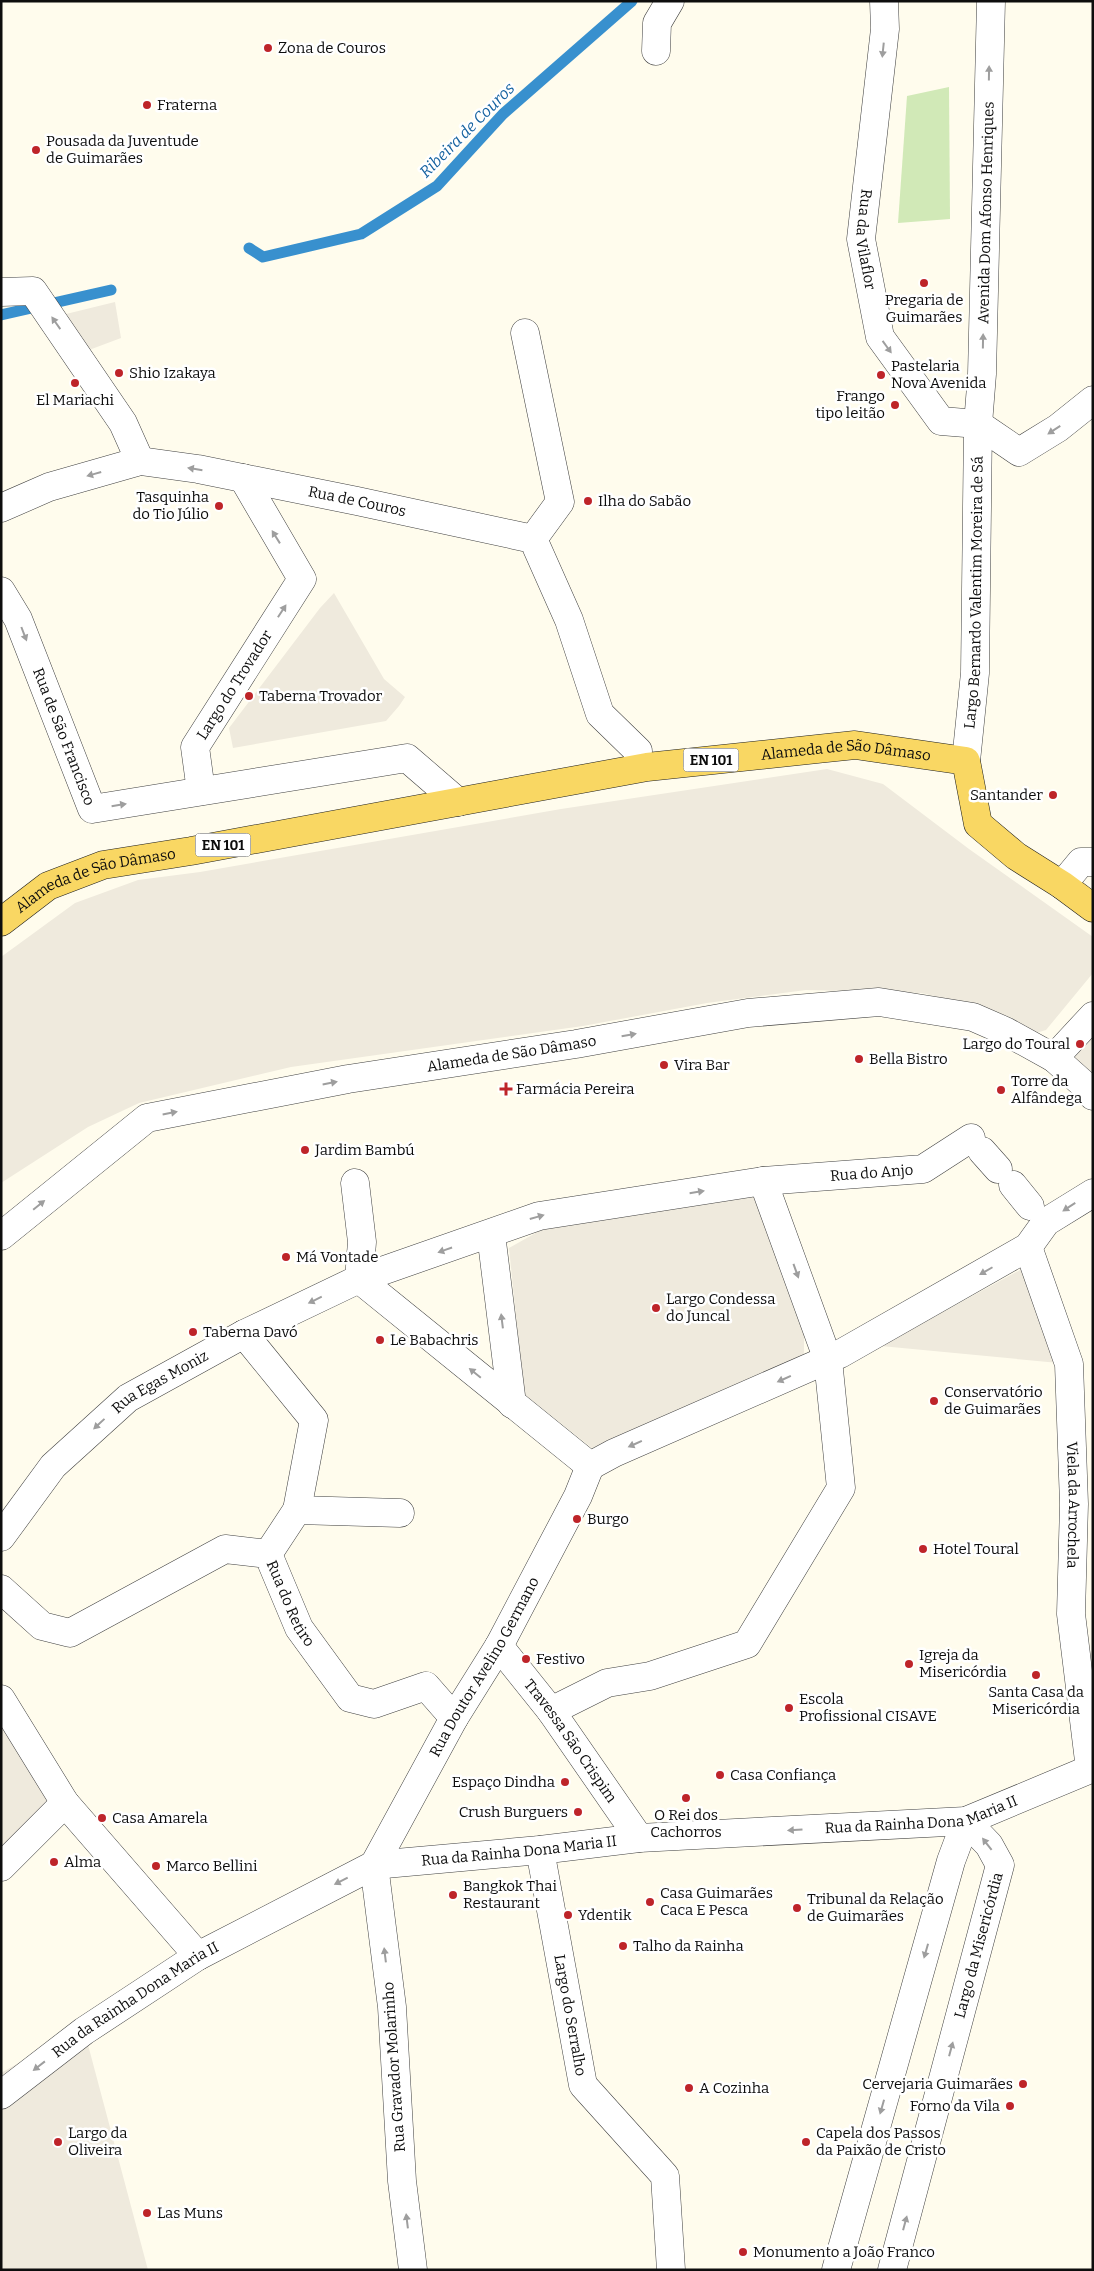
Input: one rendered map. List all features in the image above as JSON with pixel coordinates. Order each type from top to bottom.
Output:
[{"type":"main road","name":"Alameda de São Dâmaso","points":[[1,922],[48,886],[103,865],[191,851],[647,767],[855,745],[966,761]]},
{"type":"main road","points":[[966,761],[978,824],[1016,856],[1062,885],[1093,908]]},
{"type":"street","points":[[656,51],[657,23],[670,1]]},
{"type":"street","name":"Rua da Vilaflor","points":[[884,1],[885,29],[861,239],[880,337],[941,421],[978,424]]},
{"type":"street","name":"Avenida Dom Afonso Henriques","points":[[978,424],[982,374],[990,1]]},
{"type":"street","points":[[1,292],[33,291],[123,422],[140,461],[49,487],[1,508]]},
{"type":"street","points":[[525,333],[560,502],[533,539],[569,620],[600,714],[638,751]]},
{"type":"street","points":[[978,424],[1019,452],[1058,428],[1093,400]]},
{"type":"street","name":"Largo Bernardo Valentim Moreira de Sá","points":[[966,761],[975,673],[978,424]]},
{"type":"street","name":"Rua de Couros","points":[[140,461],[243,478],[533,539]]},
{"type":"street","name":"Largo do Trovador","points":[[201,791],[195,747],[302,579],[243,478]]},
{"type":"street","name":"Rua de São Francisco","points":[[1,591],[18,619],[92,809],[201,791]]},
{"type":"street","points":[[201,791],[407,758],[458,802]]},
{"type":"street","points":[[1062,885],[1081,862],[1093,862]]},
{"type":"street","name":"Alameda de São Dâmaso","points":[[1,1236],[147,1118],[348,1079],[576,1044],[748,1013],[879,1002],[973,1017],[1005,1031],[1054,1058]]},
{"type":"street","points":[[1093,1016],[1054,1058],[1090,1090],[1093,1096]]},
{"type":"street","name":"Rua do Anjo","points":[[763,1181],[923,1169],[991,1161],[1038,1214]]},
{"type":"street","points":[[359,1279],[539,1216],[763,1181],[828,1360],[841,1488],[747,1644],[650,1676],[607,1683],[551,1711]]},
{"type":"street","points":[[355,1183],[362,1242],[359,1279]]},
{"type":"street","points":[[359,1279],[590,1466],[614,1453],[828,1360],[1028,1247],[1038,1214],[1093,1193]]},
{"type":"street","points":[[491,1234],[512,1404]]},
{"type":"street","name":"Viela da Arrochela","points":[[1028,1247],[1069,1364],[1074,1504],[1071,1614],[1091,1768]]},
{"type":"street","name":"Rua Egas Moniz","points":[[1,1537],[54,1466],[128,1398],[244,1334],[359,1279]]},
{"type":"street","points":[[244,1334],[314,1420],[297,1510],[268,1554]]},
{"type":"street","name":"Rua Doutor Avelino Germano","points":[[374,1865],[454,1718],[499,1646],[578,1496],[590,1466]]},
{"type":"street","points":[[297,1510],[400,1513]]},
{"type":"street","name":"Rua do Retiro","points":[[1,1589],[42,1626],[70,1633],[224,1549],[268,1554],[299,1628],[350,1698],[374,1704],[426,1686],[454,1718]]},
{"type":"street","name":"Travessa São Crispim","points":[[499,1646],[551,1711],[639,1838]]},
{"type":"street","points":[[1,1700],[66,1803],[198,1956]]},
{"type":"street","name":"Rua da Rainha Dona Maria II","points":[[1,2095],[84,2031],[198,1956],[374,1865],[540,1850],[639,1838],[966,1821],[1091,1768]]},
{"type":"street","points":[[1,1867],[66,1803]]},
{"type":"street","points":[[836,2270],[951,1861],[966,1821]]},
{"type":"street","name":"Largo da Misericórdia","points":[[892,2270],[1000,1865],[989,1845],[966,1821]]},
{"type":"street","name":"Largo do Serralho","points":[[540,1850],[583,2085],[665,2176],[671,2270]]},
{"type":"street","name":"Rua Gravador Molarinho","points":[[374,1865],[392,2008],[402,2181],[413,2270]]},
{"type":"green space","points":[[949,87],[950,219],[898,223],[907,96]]},
{"type":"shaded area","points":[[115,302],[121,338],[89,350],[66,314]]},
{"type":"shaded area","points":[[334,593],[384,679],[405,697],[386,721],[233,748],[229,728],[320,608]]},
{"type":"shaded area","points":[[827,769],[883,784],[969,849],[1093,937],[1093,973],[1046,1030],[1036,1033],[1010,1017],[985,1008],[922,993],[806,990],[707,1003],[583,1026],[291,1067],[139,1103],[88,1127],[1,1183],[1,957],[75,903],[138,880],[200,872],[561,809]]},
{"type":"shaded area","name":"Largo do Toural","points":[[1093,1016],[1093,1096],[1054,1058]]},
{"type":"shaded area","name":"Largo Condessa do Juncal","points":[[754,1196],[789,1282],[804,1334],[804,1359],[592,1448],[524,1394],[509,1248],[541,1230]]},
{"type":"shaded area","points":[[1031,1264],[1069,1364],[881,1346]]},
{"type":"shaded area","points":[[1,1702],[68,1815],[1,1882]]},
{"type":"shaded area","name":"Largo da Oliveira","points":[[83,2026],[148,2270],[1,2270],[1,2073]]},
{"type":"waterway","name":"Ribeira de Couros","points":[[249,248],[263,257],[361,234],[437,186],[503,114],[632,1]]},
{"type":"waterway","name":"Ribeira de Couros","points":[[1,315],[111,290]]},
{"type":"place","name":"Zona de Couros","points":[[268,48]]},
{"type":"place","name":"Fraterna","points":[[147,105]]},
{"type":"place","name":"Pousada da Juventude de Guimarães","points":[[36,150]]},
{"type":"place","name":"Pregaria de Guimarães","points":[[924,283]]},
{"type":"place","name":"Shio Izakaya","points":[[119,373]]},
{"type":"place","name":"Pastelaria Nova Avenida","points":[[881,375]]},
{"type":"place","name":"El Mariachi","points":[[75,383]]},
{"type":"place","name":"Frango tipo leitão","points":[[895,405]]},
{"type":"place","name":"Ilha do Sabão","points":[[588,501]]},
{"type":"place","name":"Tasquinha do Tio Júlio","points":[[219,506]]},
{"type":"place","name":"Taberna Trovador","points":[[249,696]]},
{"type":"place","name":"Santander","points":[[1053,795]]},
{"type":"place","name":"Largo do Toural","points":[[1080,1044]]},
{"type":"place","name":"Bella Bistro","points":[[859,1059]]},
{"type":"place","name":"Vira Bar","points":[[664,1065]]},
{"type":"place","name":"Farmácia Pereira","points":[[506,1089]]},
{"type":"place","name":"Torre da Alfândega","points":[[1001,1090]]},
{"type":"place","name":"Jardim Bambú","points":[[305,1150]]},
{"type":"place","name":"Má Vontade","points":[[286,1257]]},
{"type":"place","name":"Largo Condessa do Juncal","points":[[656,1308]]},
{"type":"place","name":"Taberna Davó","points":[[193,1332]]},
{"type":"place","name":"Le Babachris","points":[[380,1340]]},
{"type":"place","name":"Conservatório de Guimarães","points":[[934,1401]]},
{"type":"place","name":"Burgo","points":[[577,1519]]},
{"type":"place","name":"Hotel Toural","points":[[923,1549]]},
{"type":"place","name":"Festivo","points":[[526,1659]]},
{"type":"place","name":"Igreja da Misericórdia","points":[[909,1664]]},
{"type":"place","name":"Santa Casa da Misericórdia","points":[[1036,1675]]},
{"type":"place","name":"Escola Profissional CISAVE","points":[[789,1708]]},
{"type":"place","name":"Casa Confiança","points":[[720,1775]]},
{"type":"place","name":"Espaço Dindha","points":[[565,1782]]},
{"type":"place","name":"O Rei dos Cachorros","points":[[686,1798]]},
{"type":"place","name":"Crush Burguers","points":[[578,1812]]},
{"type":"place","name":"Casa Amarela","points":[[102,1818]]},
{"type":"place","name":"Alma","points":[[54,1862]]},
{"type":"place","name":"Marco Bellini","points":[[156,1866]]},
{"type":"place","name":"Bangkok Thai Restaurant","points":[[453,1895]]},
{"type":"place","name":"Casa Guimarães Caca E Pesca","points":[[650,1902]]},
{"type":"place","name":"Tribunal da Relação de Guimarães","points":[[797,1908]]},
{"type":"place","name":"Ydentik","points":[[568,1915]]},
{"type":"place","name":"Talho da Rainha","points":[[623,1946]]},
{"type":"place","name":"Cervejaria Guimarães","points":[[1023,2084]]},
{"type":"place","name":"A Cozinha","points":[[689,2088]]},
{"type":"place","name":"Forno da Vila","points":[[1010,2106]]},
{"type":"place","name":"Largo da Oliveira","points":[[58,2142]]},
{"type":"place","name":"Capela dos Passos da Paixão de Cristo","points":[[806,2142]]},
{"type":"place","name":"Las Muns","points":[[147,2213]]},
{"type":"place","name":"Monumento a João Franco","points":[[743,2252]]}]
